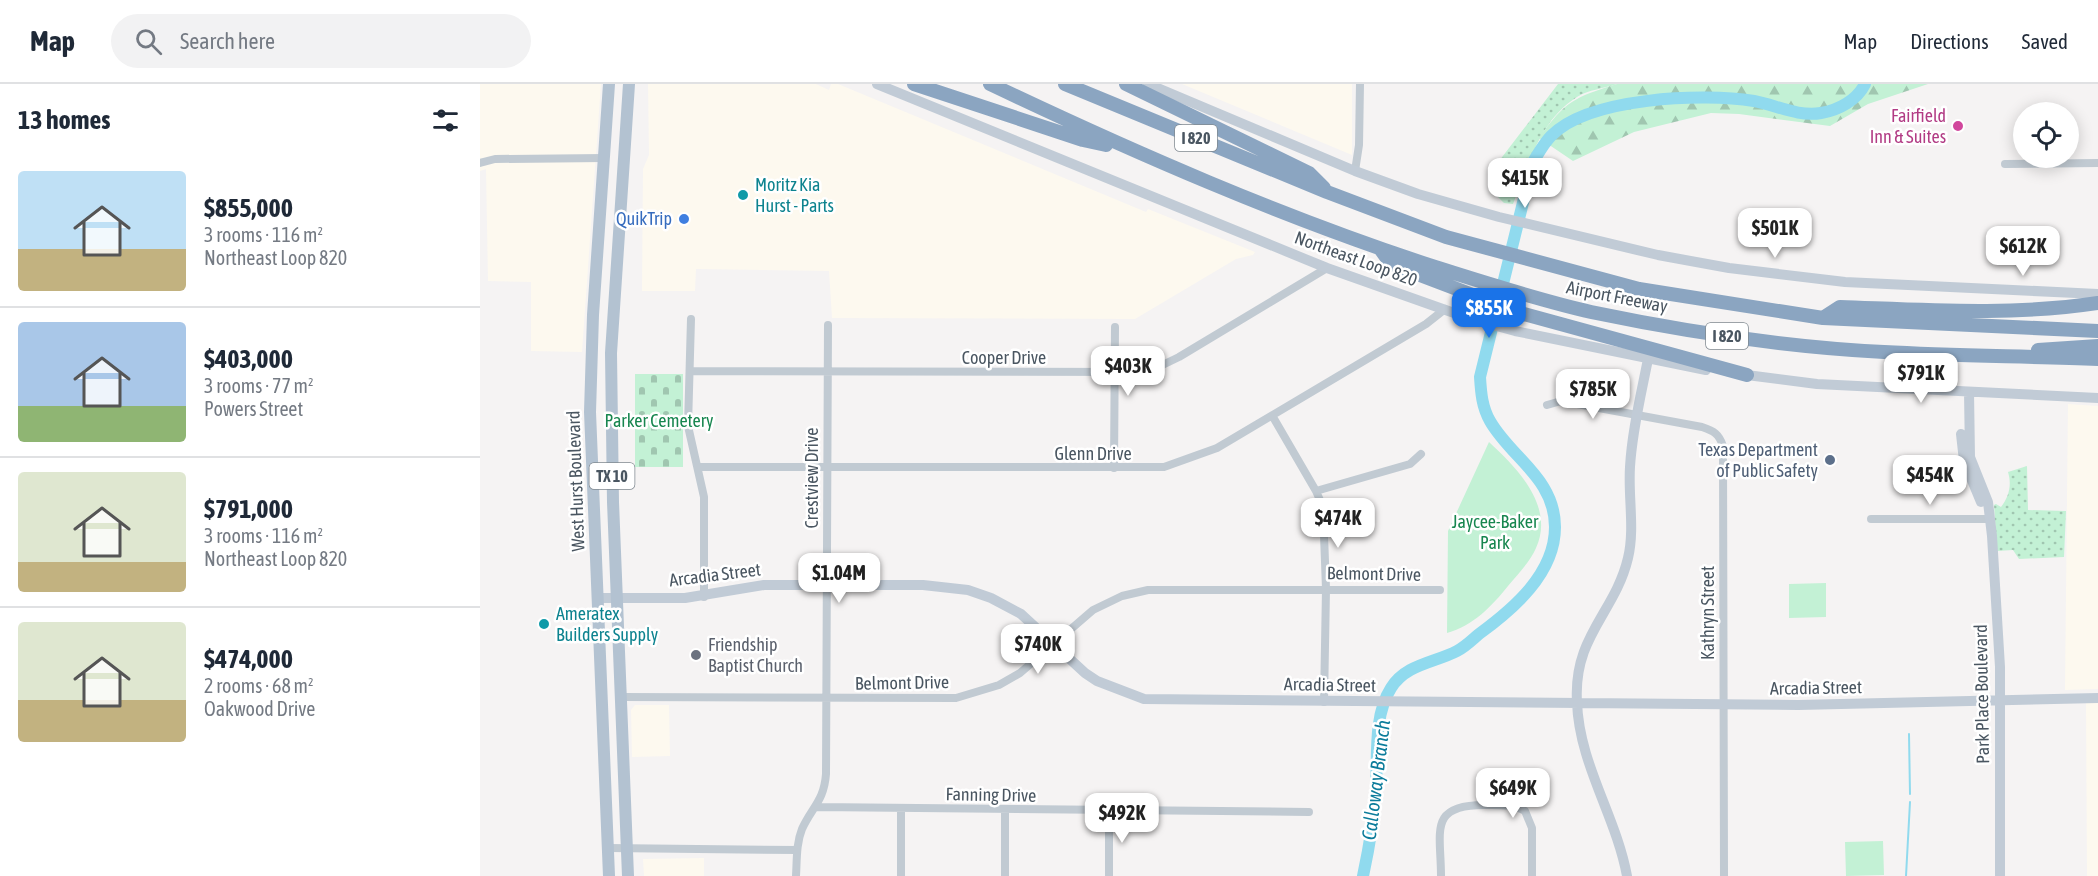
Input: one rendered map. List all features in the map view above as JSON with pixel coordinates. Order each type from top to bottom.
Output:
[{"type":"highway","points":[[914,84],[1083,140],[1132,151]]},
{"type":"highway","name":"Airport Freeway","points":[[990,84],[1132,151],[1222,189],[1381,250],[1523,294],[1592,312],[1773,343],[1882,352],[2098,359]]},
{"type":"highway","name":"Airport Freeway","points":[[1065,84],[1327,192],[1446,237],[1639,289],[1823,318],[2098,331]]},
{"type":"highway","points":[[1126,84],[1310,173],[1327,192]]},
{"type":"highway","points":[[1381,250],[1391,264],[1475,298],[1520,313],[1747,375]]},
{"type":"highway","points":[[1823,318],[1840,307],[1981,312],[2098,303]]},
{"type":"highway","points":[[1982,354],[2098,346]]},
{"type":"main road","name":"West Hurst Boulevard","points":[[609,84],[593,315],[590,412],[609,876]]},
{"type":"main road","name":"West Hurst Boulevard","points":[[628,876],[613,502],[611,353],[629,84]]},
{"type":"street","name":"Northeast Loop 820","points":[[877,84],[1327,268],[1471,319],[1515,331],[1648,359],[1817,384],[2098,398]]},
{"type":"street","points":[[1148,84],[1356,171],[1418,194],[1543,228],[1668,256],[1803,278],[2098,294]]},
{"type":"street","points":[[1356,171],[1359,146],[1360,84]]},
{"type":"street","points":[[480,163],[495,159],[604,159]]},
{"type":"street","points":[[2005,164],[2098,164]]},
{"type":"street","name":"Cooper Drive","points":[[690,371],[1148,372],[1160,368],[1327,268]]},
{"type":"street","name":"Glenn Drive","points":[[699,468],[827,466],[1149,469],[1177,464],[1217,448],[1273,417],[1426,324],[1445,309]]},
{"type":"street","points":[[691,319],[688,426],[704,497],[704,597]]},
{"type":"street","name":"Crestview Drive","points":[[796,876],[797,850],[801,831],[817,807],[825,782],[828,325]]},
{"type":"street","points":[[1114,327],[1114,468]]},
{"type":"street","points":[[1627,876],[1619,840],[1582,745],[1576,704],[1576,678],[1581,657],[1628,559],[1630,469],[1637,415],[1648,359]]},
{"type":"street","name":"Park Place Boulevard","points":[[1966,392],[1962,452],[1970,477],[1989,515],[2000,700],[2000,876]]},
{"type":"street","name":"Kathryn Street","points":[[1546,405],[1561,401],[1702,427],[1713,430],[1720,436],[1723,446],[1724,876]]},
{"type":"street","points":[[1273,417],[1323,507],[1326,589],[1324,702]]},
{"type":"street","points":[[1316,491],[1410,464],[1421,454]]},
{"type":"street","points":[[1871,519],[1989,515]]},
{"type":"street","name":"Arcadia Street","points":[[598,598],[704,597],[764,585],[923,585],[968,590],[1009,606],[1084,673],[1116,690],[1144,699],[1724,705],[2098,698]]},
{"type":"street","name":"Belmont Drive","points":[[621,697],[936,699],[974,694],[1020,673],[1093,610],[1122,596],[1148,590],[1440,590]]},
{"type":"street","points":[[1441,876],[1442,820],[1448,810],[1464,805],[1514,806],[1525,811],[1532,822],[1532,876]]},
{"type":"street","name":"Fanning Drive","points":[[817,807],[1109,812],[1309,812]]},
{"type":"street","points":[[901,809],[901,876]]},
{"type":"street","points":[[1005,810],[1005,876]]},
{"type":"street","points":[[1109,812],[1109,876]]},
{"type":"street","points":[[608,848],[797,850]]},
{"type":"shaded area","points":[[480,84],[601,84],[582,352],[531,351],[531,282],[488,281],[486,169],[480,171]]},
{"type":"shaded area","points":[[648,84],[816,84],[829,90],[831,84],[838,84],[1146,212],[1148,209],[1255,252],[1253,255],[1236,259],[1135,319],[832,318],[829,271],[696,269],[695,291],[642,291],[643,169],[649,155]]},
{"type":"shaded area","points":[[1182,84],[1352,84],[1352,155]]},
{"type":"shaded area","points":[[2068,404],[2098,406],[2098,689],[2065,690]]},
{"type":"shaded area","points":[[2098,702],[2098,876],[2087,876],[2086,703]]},
{"type":"shaded area","points":[[635,705],[669,705],[670,756],[632,757],[631,710]]},
{"type":"shaded area","points":[[704,858],[704,876],[644,876],[643,859]]},
{"type":"green space","points":[[1558,84],[1617,84],[1581,95],[1564,107],[1544,131],[1537,144],[1513,204],[1504,203],[1497,196],[1496,165]]},
{"type":"green space","points":[[1617,84],[1928,84],[1868,104],[1830,126],[1739,114],[1711,113],[1634,132],[1573,161],[1539,138],[1556,116],[1572,102]]},
{"type":"green space","name":"Parker Cemetery","points":[[635,374],[683,374],[683,467],[635,467]]},
{"type":"green space","name":"Jaycee-Baker Park","points":[[1489,442],[1511,464],[1530,489],[1541,517],[1541,532],[1536,548],[1524,568],[1495,601],[1465,626],[1447,633],[1448,531]]},
{"type":"green space","points":[[2027,466],[2028,510],[2066,511],[2064,557],[2019,559],[2013,550],[1997,551],[1994,505],[2001,507],[2006,499],[2010,486],[2008,472]]},
{"type":"green space","points":[[1826,583],[1826,617],[1789,618],[1789,584]]},
{"type":"green space","points":[[1883,841],[1884,875],[1846,876],[1845,842]]},
{"type":"waterway","name":"Calloway Branch","points":[[1363,876],[1375,801],[1379,724],[1381,711],[1391,688],[1397,680],[1412,669],[1463,648],[1518,602],[1540,575],[1553,544],[1555,527],[1548,495],[1487,416],[1481,394],[1480,377],[1533,162],[1541,149],[1551,136],[1569,123],[1592,113],[1618,106],[1677,98],[1732,99],[1754,101],[1812,114],[1828,112],[1841,107],[1857,95],[1865,84]]},
{"type":"waterway","points":[[1909,734],[1910,794]]},
{"type":"waterway","points":[[1906,876],[1910,802]]},
{"type":"place","name":"Fairfield Inn & Suites","points":[[1958,126]]},
{"type":"place","name":"Moritz Kia Hurst - Parts","points":[[743,195]]},
{"type":"place","name":"QuikTrip","points":[[684,219]]},
{"type":"place","name":"Texas Department of Public Safety","points":[[1830,460]]},
{"type":"place","name":"Ameratex Builders Supply","points":[[544,624]]},
{"type":"place","name":"Friendship Baptist Church","points":[[696,655]]}]
